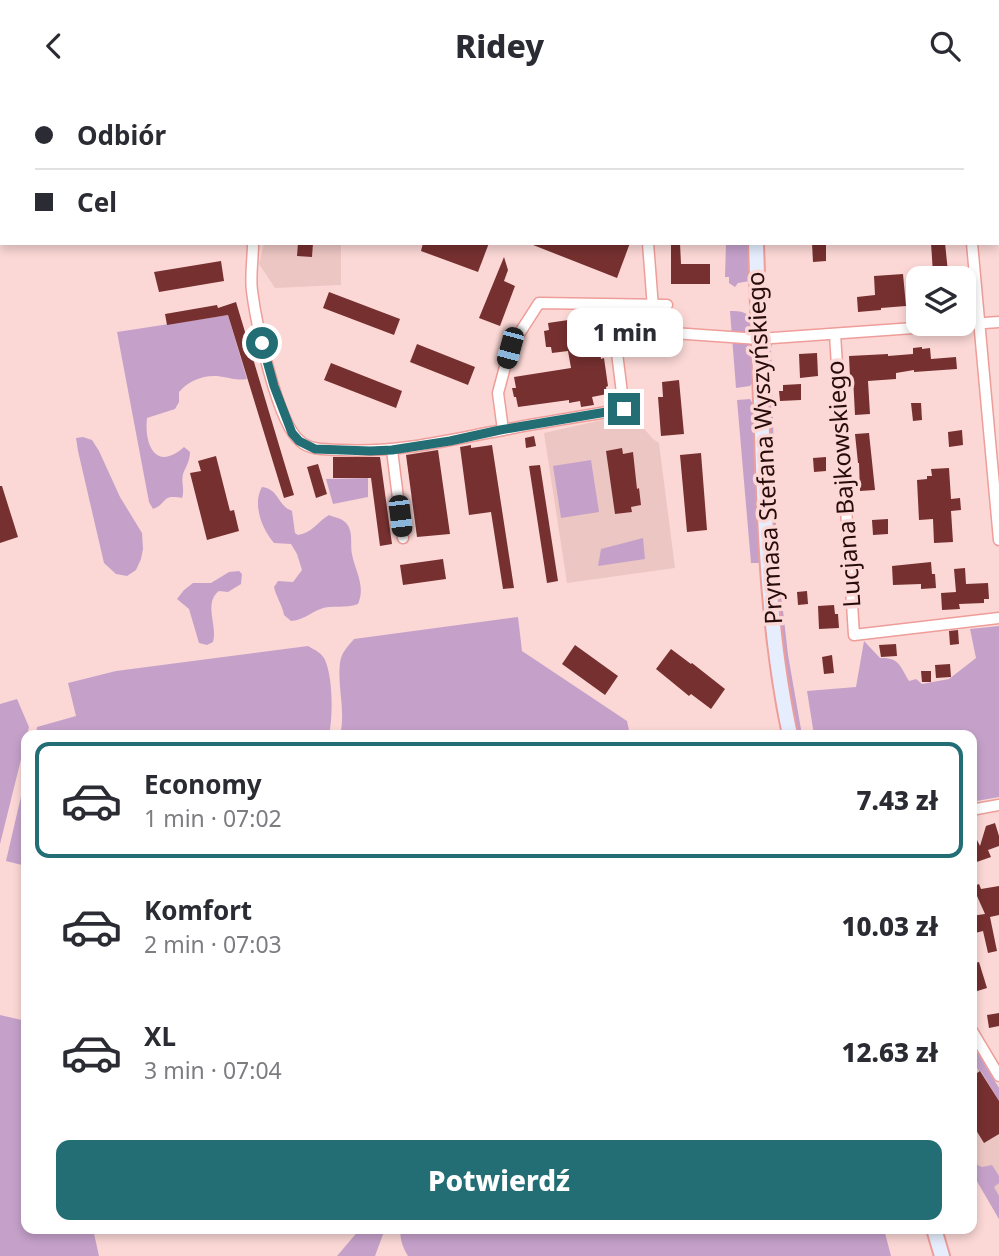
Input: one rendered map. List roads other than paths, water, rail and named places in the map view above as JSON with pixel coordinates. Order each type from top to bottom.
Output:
[{"type":"main road","name":"Prymasa Stefana Wyszyńskiego","points":[[756,245],[764,524],[769,599],[789,730]]},
{"type":"main road","points":[[935,1234],[942,1256]]},
{"type":"street","points":[[253,245],[251,288],[274,386],[292,433],[299,441],[315,449],[392,450],[624,409],[611,305]]},
{"type":"street","points":[[648,245],[654,321],[660,329],[673,333],[759,339],[999,322]]},
{"type":"street","points":[[972,245],[999,540]]},
{"type":"street","points":[[503,430],[498,393],[510,348],[539,303],[667,305]]},
{"type":"street","name":"Lucjana Bajkowskiego","points":[[835,334],[854,635],[999,618]]},
{"type":"street","points":[[392,450],[403,538]]},
{"type":"street","points":[[977,809],[999,805]]},
{"type":"street","points":[[977,1039],[999,1076]]}]
